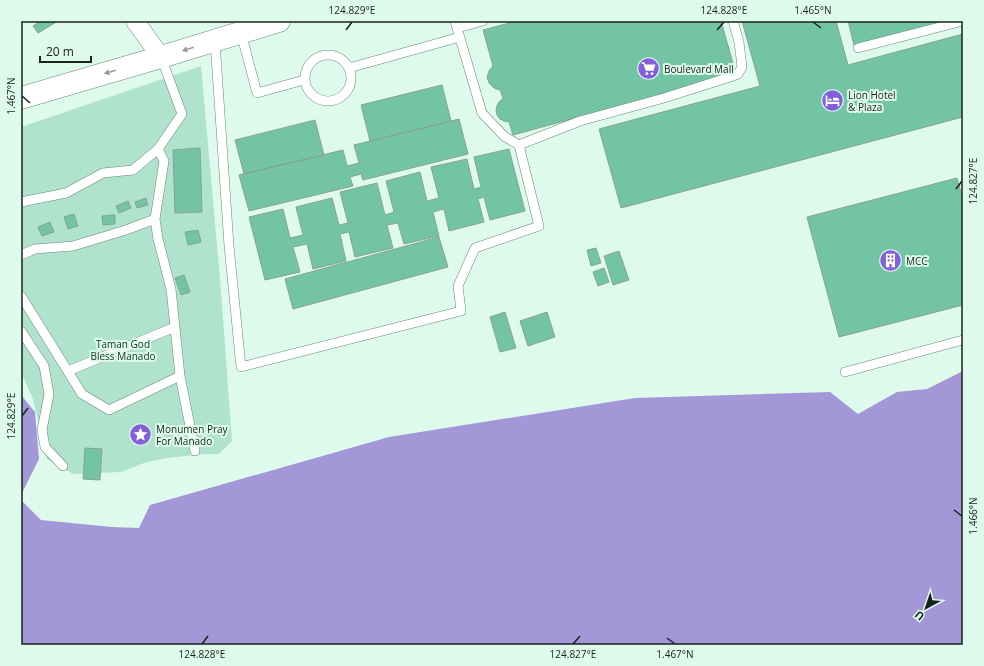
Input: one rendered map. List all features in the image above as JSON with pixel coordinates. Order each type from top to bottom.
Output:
[{"type":"highway","points":[[21,98],[279,21]]},
{"type":"street","points":[[135,21],[161,57]]},
{"type":"lane","points":[[215,40],[229,246],[240,367],[461,311],[458,286],[475,248],[539,226],[518,145],[504,136],[482,113],[456,24],[482,21]]},
{"type":"lane","points":[[518,145],[580,121],[664,98],[730,78],[738,74],[742,67],[739,42],[733,21]]},
{"type":"lane","points":[[858,48],[963,21]]},
{"type":"lane","points":[[241,33],[257,93],[304,80]]},
{"type":"lane","points":[[348,68],[460,37]]},
{"type":"lane","points":[[328,55],[340,58],[345,63],[351,74],[351,81],[346,94],[334,101],[327,102],[314,98],[309,93],[304,80],[304,74],[310,62],[315,58],[328,55]]},
{"type":"lane","points":[[21,202],[66,193],[103,173],[133,170],[158,149],[182,114],[161,57]]},
{"type":"lane","points":[[158,149],[164,161],[155,218],[158,239],[171,289],[180,376],[195,452]]},
{"type":"lane","points":[[21,256],[35,249],[73,246],[126,230],[155,218]]},
{"type":"lane","points":[[21,296],[82,394],[109,410],[180,376]]},
{"type":"lane","points":[[68,371],[175,327]]},
{"type":"lane","points":[[21,331],[44,366],[49,394],[42,430],[45,447],[63,466]]},
{"type":"lane","points":[[845,372],[963,340]]},
{"type":"green space","name":"Taman God Bless Manado","points":[[201,66],[220,278],[232,441],[219,454],[166,458],[144,463],[121,472],[73,474],[47,459],[33,399],[21,372],[21,127]]},
{"type":"shaded area","points":[[963,371],[963,645],[21,645],[21,500],[41,520],[112,527],[139,528],[150,505],[389,437],[635,398],[830,392],[858,414],[897,392],[927,389]]},
{"type":"shaded area","points":[[21,395],[35,412],[39,459],[21,495]]},
{"type":"building","points":[[41,21],[58,21],[38,33],[33,26]]},
{"type":"building","points":[[517,21],[721,21],[736,74],[513,135],[509,122],[500,119],[497,115],[497,106],[503,98],[500,90],[494,88],[489,83],[487,77],[493,66],[483,30]]},
{"type":"building","name":"Lion Hotel & Plaza","points":[[742,21],[836,21],[848,65],[963,34],[963,117],[621,208],[599,129],[760,86]]},
{"type":"building","points":[[848,21],[960,21],[855,49]]},
{"type":"building","points":[[442,85],[451,121],[370,141],[361,105]]},
{"type":"building","points":[[459,119],[468,154],[363,180],[361,174],[350,177],[353,186],[249,211],[239,175],[343,150],[347,166],[359,163],[354,145]]},
{"type":"building","points":[[315,120],[324,155],[244,174],[235,140]]},
{"type":"building","points":[[200,148],[202,212],[175,213],[173,150]]},
{"type":"building","points":[[509,149],[525,211],[490,220],[484,197],[478,199],[484,222],[449,231],[444,209],[433,212],[439,236],[404,244],[398,223],[387,225],[393,248],[355,257],[349,232],[340,234],[346,261],[313,269],[307,244],[293,247],[300,272],[265,280],[249,217],[283,209],[290,238],[303,235],[296,207],[332,198],[339,225],[348,223],[340,192],[377,183],[385,215],[394,212],[386,181],[420,172],[427,201],[439,198],[431,167],[467,159],[474,189],[481,187],[474,157]]},
{"type":"building","name":"MCC","points":[[957,178],[963,200],[963,305],[839,337],[807,217]]},
{"type":"building","points":[[146,198],[148,205],[137,208],[135,202]]},
{"type":"building","points":[[128,201],[131,208],[119,213],[116,206]]},
{"type":"building","points":[[74,214],[78,226],[68,229],[64,217]]},
{"type":"building","points":[[115,215],[115,224],[103,225],[102,216]]},
{"type":"building","points":[[50,222],[54,232],[42,236],[38,227]]},
{"type":"building","points":[[198,230],[201,242],[188,245],[185,232]]},
{"type":"building","points":[[439,237],[448,267],[293,309],[285,279]]},
{"type":"building","points":[[596,248],[601,263],[591,266],[587,250]]},
{"type":"building","points":[[619,251],[629,280],[613,285],[604,256]]},
{"type":"building","points":[[604,268],[609,282],[598,286],[593,272]]},
{"type":"building","points":[[184,275],[190,292],[181,295],[175,278]]},
{"type":"building","points":[[505,312],[516,348],[500,352],[490,317]]},
{"type":"building","points":[[547,312],[555,337],[528,346],[520,321]]},
{"type":"building","points":[[85,448],[102,449],[100,480],[83,479]]},
{"type":"place","name":"Boulevard Mall","points":[[649,69]]},
{"type":"place","name":"Lion Hotel & Plaza","points":[[833,101]]},
{"type":"place","name":"MCC","points":[[891,261]]},
{"type":"place","name":"Monumen Pray For Manado","points":[[140,435]]}]
